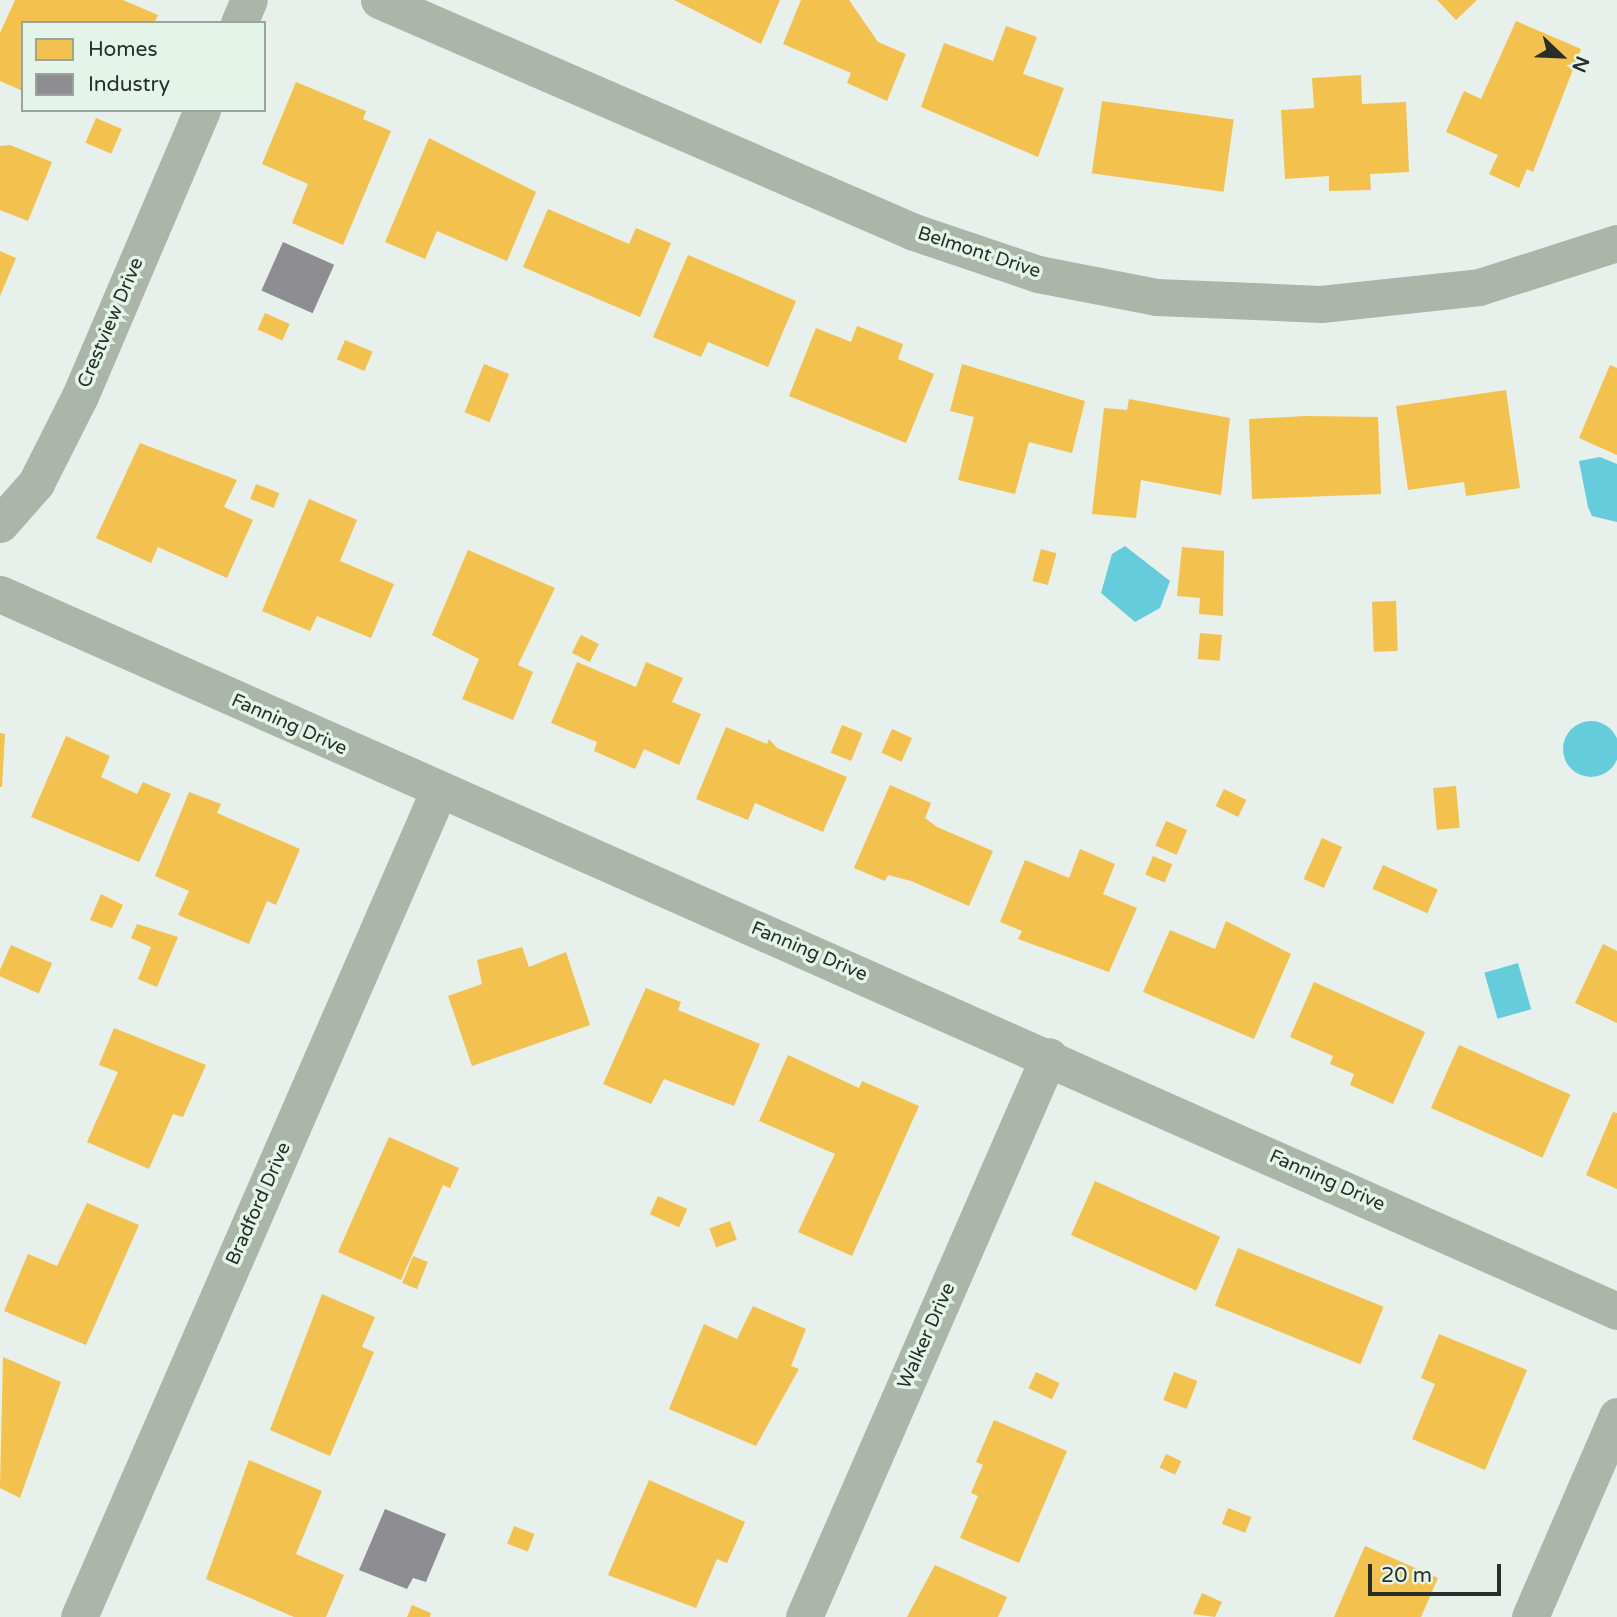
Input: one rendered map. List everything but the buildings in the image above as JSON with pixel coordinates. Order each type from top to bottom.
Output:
[{"type":"street","points":[[240,21],[249,0]]},
{"type":"street","name":"Belmont Drive","points":[[379,0],[914,232],[1038,274],[1143,294],[1321,304],[1479,287],[1617,243]]},
{"type":"street","name":"Crestview Drive","points":[[0,524],[36,482],[75,408],[201,112]]},
{"type":"street","name":"Fanning Drive","points":[[0,594],[438,792],[1049,1056],[1617,1311]]},
{"type":"street","name":"Bradford Drive","points":[[79,1617],[438,792]]},
{"type":"street","name":"Walker Drive","points":[[804,1617],[1049,1056]]},
{"type":"street","points":[[1530,1617],[1617,1416]]},
{"type":"water","points":[[1600,457],[1617,464],[1617,522],[1592,516],[1588,507],[1579,461]]},
{"type":"water","points":[[1125,546],[1170,581],[1160,608],[1135,622],[1101,593],[1112,554]]},
{"type":"water","points":[[1580,723],[1602,723],[1611,729],[1617,738],[1617,760],[1611,769],[1602,775],[1580,775],[1571,769],[1565,760],[1565,738],[1571,729]]},
{"type":"water","points":[[1518,963],[1531,1009],[1498,1019],[1484,973]]}]
